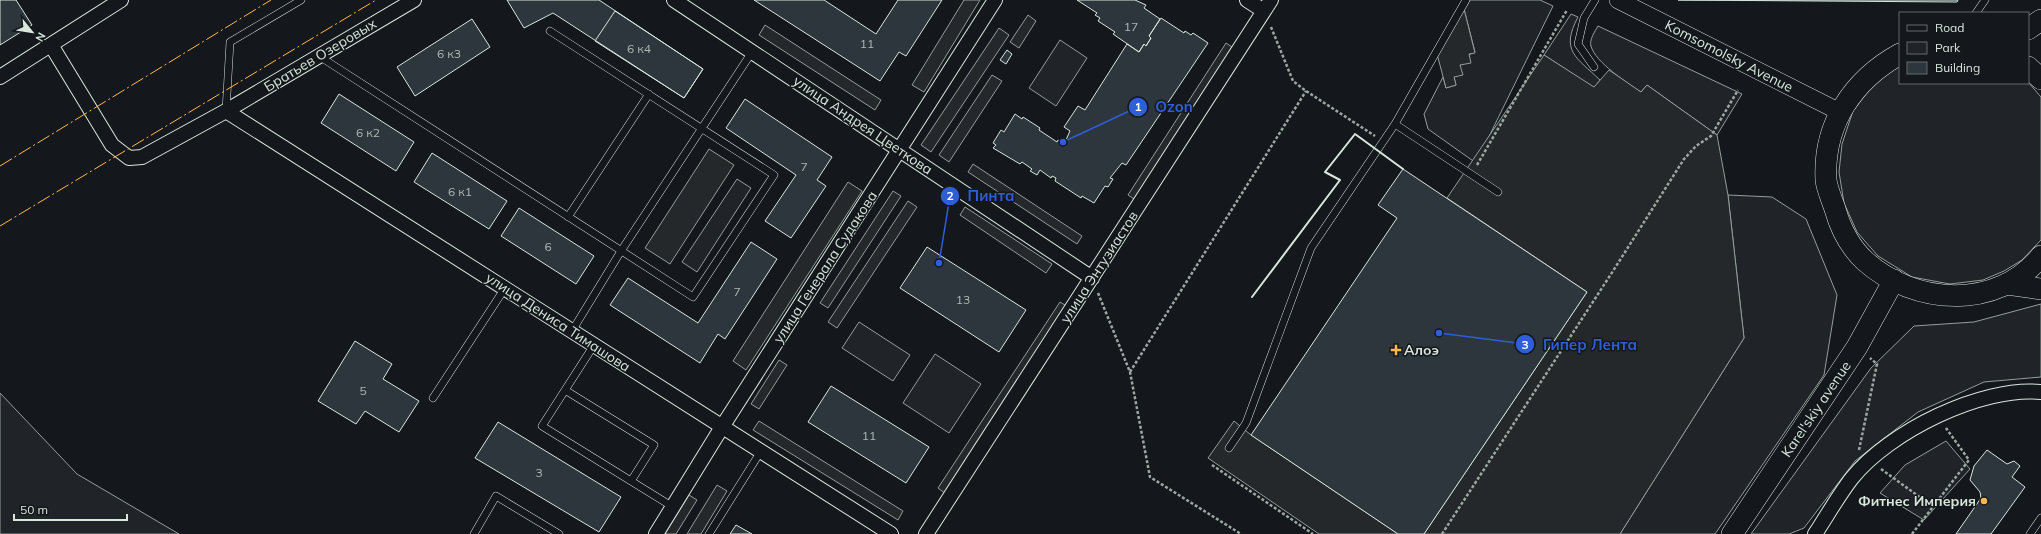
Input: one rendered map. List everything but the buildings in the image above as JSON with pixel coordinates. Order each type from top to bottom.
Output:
[{"type":"main road","points":[[2029,28],[2041,20]]},
{"type":"main road","points":[[1899,55],[1882,64],[1863,79],[1840,112],[1827,155],[1826,181],[1841,230],[1864,260],[1894,280],[1926,294],[1962,296],[1980,294],[2007,284],[2032,267],[2041,256]]},
{"type":"main road","points":[[2029,68],[2041,79]]},
{"type":"main road","name":"Karel'skiy avenue","points":[[1732,534],[1857,347],[1894,280]]},
{"type":"main road","points":[[2007,284],[2041,289]]},
{"type":"street","points":[[0,77],[121,0]]},
{"type":"street","name":"Братьев Озеровых","points":[[51,45],[112,145],[129,158],[142,157],[226,111],[414,0]]},
{"type":"street","name":"улица Андрея Цветкова","points":[[674,0],[1092,278]]},
{"type":"street","name":"улица Генерала Судакова","points":[[656,534],[722,427],[995,0]]},
{"type":"street","points":[[1247,0],[1268,6]]},
{"type":"street","name":"Komsomolsky Avenue","points":[[1618,0],[1840,112]]},
{"type":"street","name":"улица Энтузиастов","points":[[926,534],[1268,6]]},
{"type":"street","name":"улица Дениса Тимашова","points":[[226,111],[890,534]]},
{"type":"street","points":[[1816,533],[1853,478],[1870,461],[1904,434],[1937,416],[1972,402],[1997,396],[2041,392]]},
{"type":"lane","points":[[226,111],[230,42],[301,0]]},
{"type":"lane","points":[[1228,448],[1246,423],[1312,248],[1384,142],[1466,0]]},
{"type":"lane","points":[[1594,67],[1578,44],[1584,18],[1595,0]]},
{"type":"lane","points":[[1977,12],[1985,0]]},
{"type":"lane","points":[[318,56],[693,297],[774,175],[550,31]]},
{"type":"lane","points":[[572,331],[621,251],[752,52]]},
{"type":"lane","points":[[568,217],[649,94]]},
{"type":"lane","points":[[1395,124],[1472,173],[1498,192]]},
{"type":"lane","points":[[433,398],[504,288]]},
{"type":"lane","points":[[594,345],[542,426],[673,507]]},
{"type":"lane","points":[[565,390],[654,445],[631,481]]},
{"type":"lane","points":[[709,534],[760,451]]},
{"type":"lane","points":[[474,534],[496,496],[559,534]]},
{"type":"lane","points":[[2030,534],[2041,518]]},
{"type":"path","points":[[1268,6],[1293,81],[1384,142]]},
{"type":"path","points":[[1472,173],[1567,10]]},
{"type":"path","points":[[1442,534],[1684,159],[1696,146],[1711,136],[1738,90]]},
{"type":"path","points":[[1130,372],[1306,91]]},
{"type":"path","points":[[1092,278],[1130,372],[1150,477],[1240,534]]},
{"type":"path","points":[[1853,478],[1877,364],[1857,347]]},
{"type":"path","points":[[1912,534],[1932,506],[1969,460],[1937,416]]},
{"type":"path","points":[[1870,461],[1932,506]]},
{"type":"path","points":[[1212,465],[1313,534]]},
{"type":"green space","points":[[1470,0],[1540,0],[1553,6],[1476,163],[1428,129],[1424,114],[1443,77],[1446,88],[1456,85],[1454,77],[1460,66],[1468,56],[1475,52],[1464,9]]},
{"type":"green space","points":[[1571,14],[1578,17],[1570,38],[1573,53],[1600,80],[1594,88],[1544,55]]},
{"type":"green space","points":[[1598,26],[1742,94],[1717,135],[1647,85],[1641,92],[1620,78],[1605,65],[1599,59],[1591,46],[1592,38]]},
{"type":"green space","points":[[1060,40],[1087,58],[1056,106],[1029,88]]},
{"type":"green space","points":[[1899,66],[1899,84],[2029,83],[2041,97],[2041,240],[2022,260],[2004,271],[1983,280],[1950,284],[1912,277],[1878,256],[1857,232],[1844,203],[1839,172],[1842,144],[1853,111],[1880,76]]},
{"type":"green space","points":[[737,179],[751,188],[697,272],[682,262]]},
{"type":"green space","points":[[1728,195],[1772,197],[1806,219],[1837,295],[1824,375],[1715,534],[1620,534],[1744,338]]},
{"type":"green space","points":[[2041,304],[2041,377],[1984,382],[1918,412],[1855,461],[1804,528],[1789,534],[1751,534],[1871,368],[1914,326],[1974,322]]},
{"type":"green space","points":[[859,322],[910,355],[893,381],[842,348]]},
{"type":"green space","points":[[935,354],[981,384],[949,433],[903,403]]},
{"type":"green space","points":[[0,393],[77,474],[179,534],[0,534]]},
{"type":"green space","points":[[1946,441],[1970,469],[1924,520],[1880,493],[1905,465]]},
{"type":"shaded area","points":[[964,0],[980,0],[924,92],[912,85]]},
{"type":"shaded area","points":[[1464,9],[1475,53],[1469,54],[1471,63],[1460,65],[1463,75],[1454,77],[1456,85],[1446,88],[1436,50]]},
{"type":"shaded area","points":[[1028,15],[1036,21],[1019,48],[1010,42]]},
{"type":"shaded area","points":[[765,25],[881,100],[875,110],[759,35]]},
{"type":"shaded area","points":[[999,28],[1009,35],[931,152],[921,145]]},
{"type":"shaded area","points":[[1226,43],[1238,51],[1140,203],[1128,195]]},
{"type":"shaded area","points":[[1544,55],[1594,87],[1609,70],[1641,92],[1647,85],[1717,135],[1728,195],[1744,338],[1620,534],[1424,534],[1587,292],[1447,198]]},
{"type":"shaded area","points":[[992,75],[1002,81],[949,162],[939,155]]},
{"type":"shaded area","points":[[709,149],[734,165],[670,264],[645,248]]},
{"type":"shaded area","points":[[973,164],[1082,236],[1077,244],[968,172]]},
{"type":"shaded area","points":[[848,182],[862,191],[746,370],[733,361]]},
{"type":"shaded area","points":[[893,191],[901,196],[828,308],[820,303]]},
{"type":"shaded area","points":[[908,201],[917,207],[837,328],[828,322]]},
{"type":"shaded area","points":[[965,207],[1052,264],[1046,273],[960,215]]},
{"type":"shaded area","points":[[1060,302],[1068,307],[946,494],[938,488]]},
{"type":"shaded area","points":[[779,360],[787,365],[759,409],[751,404]]},
{"type":"shaded area","points":[[759,421],[903,511],[898,520],[753,430]]},
{"type":"shaded area","points":[[1234,421],[1251,435],[1398,534],[1319,534],[1208,458]]},
{"type":"shaded area","points":[[717,485],[727,491],[701,534],[687,534]]},
{"type":"shaded area","points":[[689,495],[697,500],[676,534],[665,534]]},
{"type":"wall","points":[[1252,297],[1340,180],[1325,172],[1355,134],[1403,169]]},
{"type":"power","points":[[0,166],[271,0]]},
{"type":"power","points":[[0,226],[376,0]]},
{"type":"place","name":"Ozon","points":[[1063,142]]},
{"type":"place","name":"Пинта","points":[[939,263]]},
{"type":"place","name":"Гипер Лента","points":[[1439,333]]},
{"type":"place","name":"Алоэ","points":[[1396,350]]},
{"type":"place","name":"Фитнес Империя","points":[[1984,501]]}]
